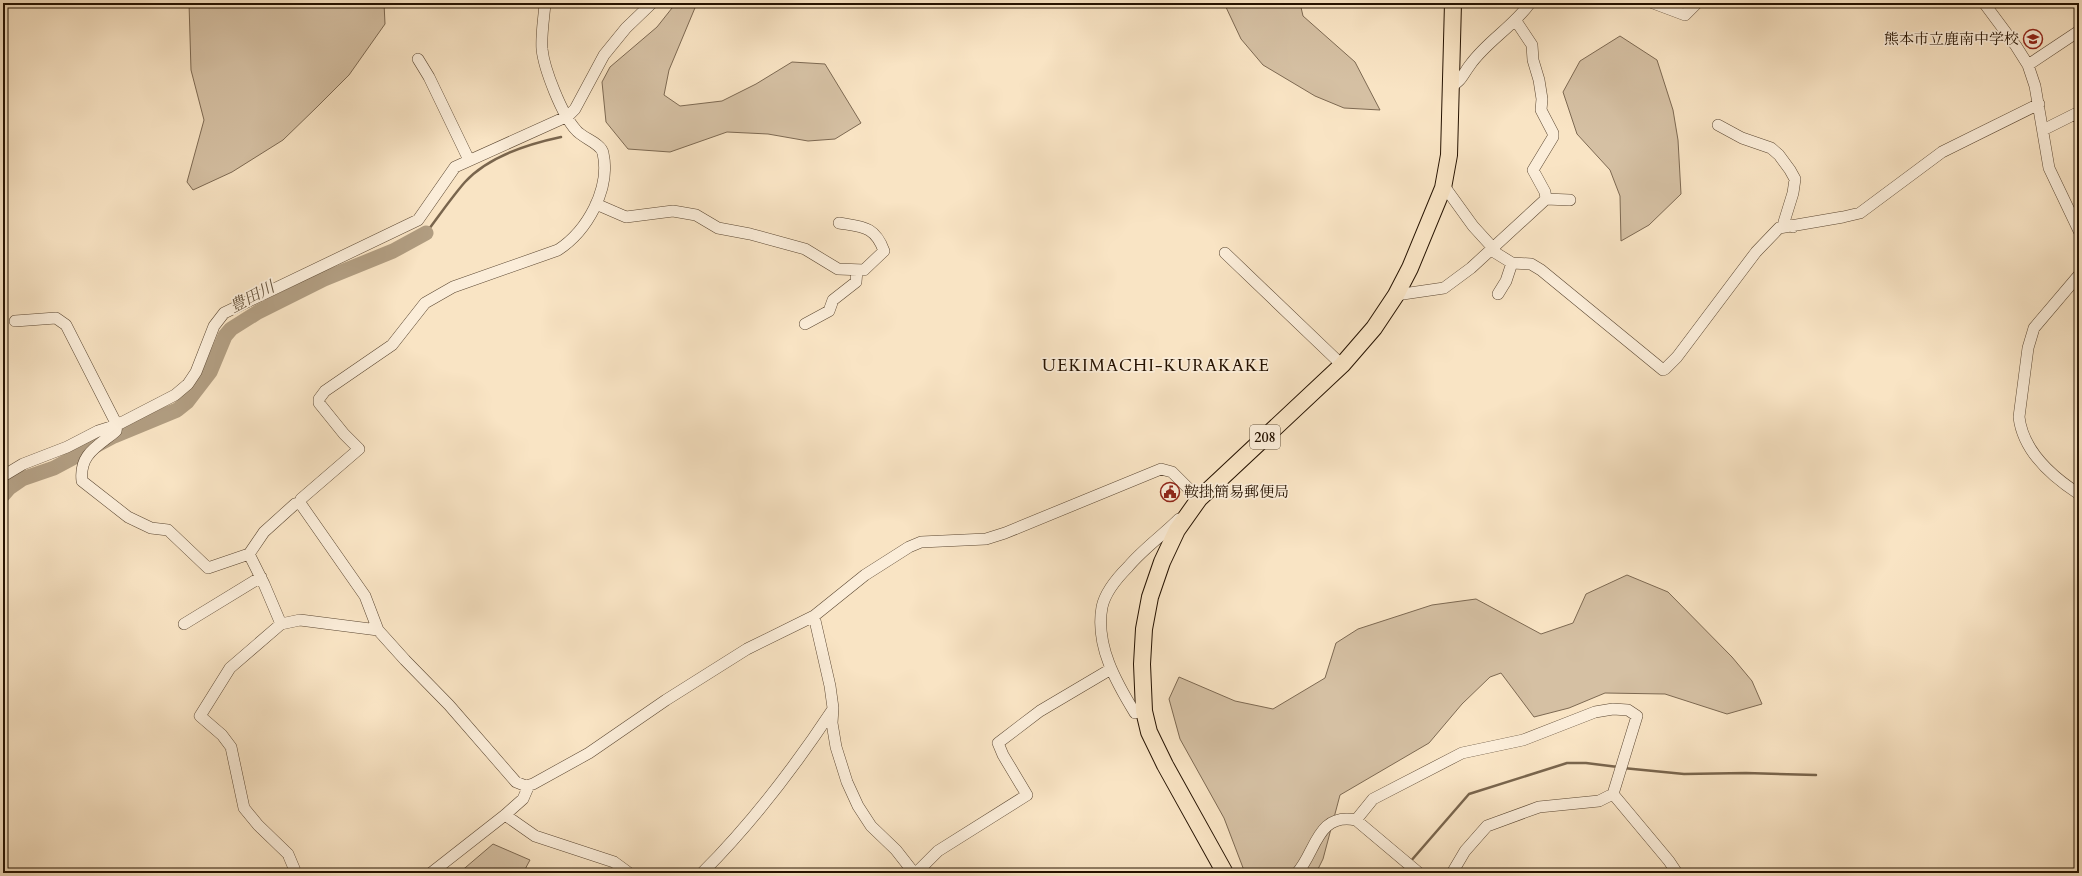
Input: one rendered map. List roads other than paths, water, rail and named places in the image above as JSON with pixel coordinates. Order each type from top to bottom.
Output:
[{"type":"highway","name":"208","points":[[1225,873],[1165,765],[1149,732],[1144,711],[1142,664],[1143,636],[1150,597],[1162,562],[1177,530],[1199,499],[1342,365],[1374,328],[1396,296],[1410,268],[1443,188],[1449,155],[1453,3]]},
{"type":"street","points":[[300,504],[301,499],[359,449],[344,434],[319,403],[319,399],[325,391],[392,345],[425,303],[437,295],[453,286],[558,250],[570,242],[590,217],[601,192],[604,173],[603,152],[600,147],[579,134],[568,116],[549,76],[542,48],[545,3]]},
{"type":"street","points":[[3,476],[23,464],[67,448],[98,431],[117,425],[175,395],[188,384],[196,372],[214,326],[224,313],[418,220],[455,167],[568,116],[575,109],[604,55],[626,28],[652,3]]},
{"type":"street","points":[[1450,87],[1458,83],[1486,46],[1516,21],[1530,3]]},
{"type":"street","points":[[1654,3],[1685,15],[1697,3]]},
{"type":"street","points":[[1984,3],[2016,46],[2028,65],[2039,104],[2049,168],[2079,231]]},
{"type":"street","points":[[1516,21],[1532,45],[1532,60],[1539,80],[1542,99],[1541,110],[1553,133],[1553,137],[1533,170],[1545,192],[1546,199]]},
{"type":"street","points":[[2028,65],[2079,31]]},
{"type":"street","points":[[418,59],[429,77],[469,160]]},
{"type":"street","points":[[1443,188],[1447,190],[1492,249],[1512,263],[1531,264],[1541,270],[1663,370],[1677,357],[1767,238],[1779,228],[1793,227],[1860,213],[1942,152],[2039,104]]},
{"type":"street","points":[[2043,130],[2076,114],[2079,118]]},
{"type":"street","points":[[1718,125],[1742,138],[1771,148],[1779,155],[1794,179],[1793,193],[1784,222],[1793,227]]},
{"type":"street","points":[[1396,296],[1444,288],[1471,268],[1546,199],[1570,200]]},
{"type":"street","points":[[596,204],[626,217],[673,211],[696,215],[718,228],[750,234],[805,250],[838,269],[864,270],[884,251],[879,237],[863,227],[839,223]]},
{"type":"street","points":[[1226,253],[1342,365]]},
{"type":"street","points":[[1498,294],[1506,281],[1512,263]]},
{"type":"street","points":[[805,324],[829,311],[833,300],[856,282],[857,270]]},
{"type":"street","points":[[2079,276],[2034,328],[2028,348],[2019,417],[2020,428],[2027,444],[2040,463],[2079,494]]},
{"type":"street","points":[[15,321],[56,318],[66,325],[117,425],[116,431],[84,457],[80,470],[82,481],[128,517],[151,528],[168,530],[208,568],[249,554],[264,532],[295,504],[300,504]]},
{"type":"street","points":[[300,504],[365,596],[378,630],[449,705],[516,782],[526,786],[589,753],[660,704],[746,649],[814,616],[865,575],[909,546],[921,542],[986,538],[1005,533],[1161,469],[1172,472],[1199,499],[1128,566],[1112,586],[1102,606],[1101,622],[1104,646],[1111,669],[1135,713],[1144,711]]},
{"type":"street","points":[[249,554],[261,577],[281,624]]},
{"type":"street","points":[[184,624],[261,577]]},
{"type":"street","points":[[814,616],[830,686],[833,708],[832,723],[836,747],[847,782],[858,806],[871,826],[896,850],[915,873],[938,851],[1027,795],[1002,755],[998,743],[1040,711],[1111,669]]},
{"type":"street","points":[[296,873],[288,854],[258,825],[244,808],[231,747],[222,735],[200,716],[230,668],[257,642],[281,624],[300,620],[378,630]]},
{"type":"street","points":[[702,873],[753,820],[813,740],[833,708]]},
{"type":"street","points":[[1356,820],[1373,799],[1462,753],[1523,740],[1595,712],[1613,709],[1628,710],[1638,716],[1613,794],[1599,801],[1539,807],[1487,826],[1465,851],[1452,873]]},
{"type":"street","points":[[431,873],[523,799],[529,785]]},
{"type":"street","points":[[1613,794],[1669,860],[1677,873]]},
{"type":"street","points":[[505,815],[535,836],[614,862],[629,873]]},
{"type":"street","points":[[1297,873],[1323,829],[1337,820],[1346,818],[1356,820],[1419,873]]},
{"type":"waterway","points":[[426,233],[465,182],[485,165],[509,153],[535,143],[561,137]]},
{"type":"waterway","name":"豊田川","points":[[3,495],[9,488],[22,479],[54,468],[114,436],[177,410],[187,402],[210,372],[225,336],[231,329],[258,312],[324,279],[393,251],[426,233]]},
{"type":"waterway","points":[[1410,862],[1469,794],[1567,763],[1586,763],[1618,767]]},
{"type":"waterway","points":[[1623,768],[1684,774],[1746,773],[1816,775]]},
{"type":"waterway","points":[[1401,873],[1407,866]]},
{"type":"place","name":"熊本市立鹿南中学校","points":[[2033,39]]},
{"type":"place","name":"鞍掛簡易郵便局","points":[[1170,492]]},
{"type":"district","name":"UEKIMACHI-KURAKAKE","points":[[1156,365]]}]
